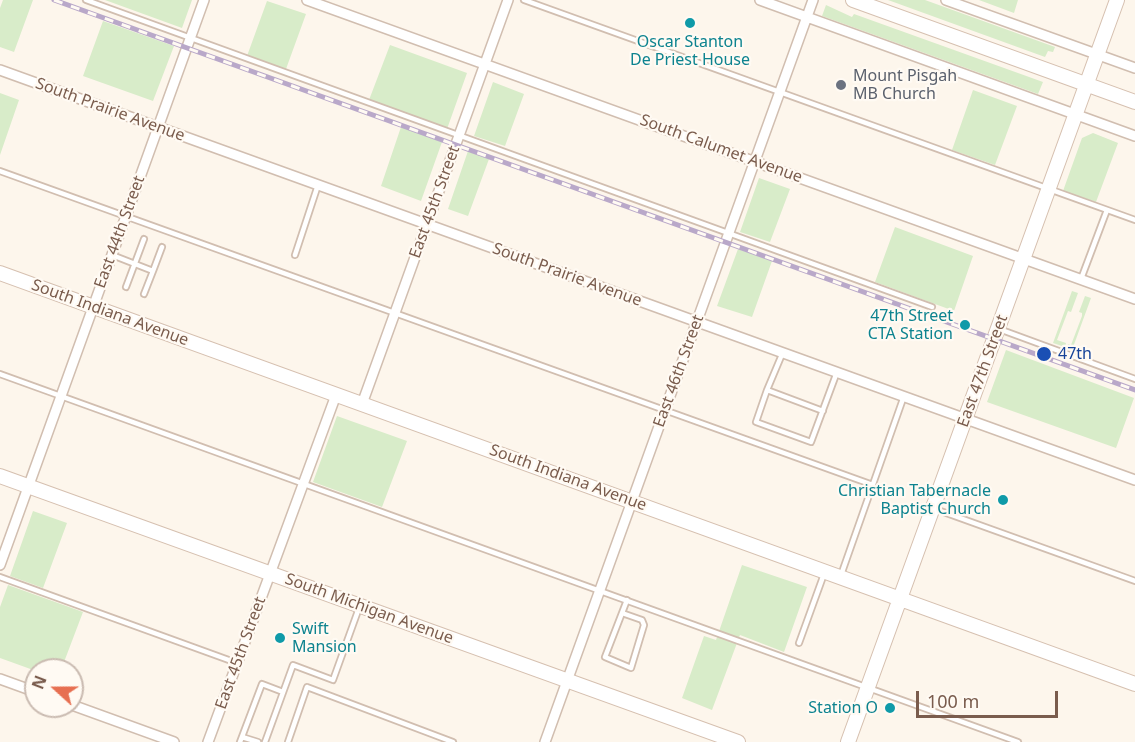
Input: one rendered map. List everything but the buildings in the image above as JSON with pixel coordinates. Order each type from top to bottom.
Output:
[{"type":"street","name":"East 44th Street","points":[[0,565],[204,0]]},
{"type":"street","name":"South Calumet Avenue","points":[[307,0],[1135,299]]},
{"type":"street","name":"East 45th Street","points":[[362,404],[508,0]]},
{"type":"street","points":[[760,0],[1135,135]]},
{"type":"street","name":"East 46th Street","points":[[545,742],[813,0]]},
{"type":"street","points":[[852,0],[1135,102]]},
{"type":"street","points":[[946,0],[965,3],[1135,68]]},
{"type":"street","name":"East 47th Street","points":[[848,742],[1117,0]]},
{"type":"street","name":"South Prairie Avenue","points":[[0,70],[1135,480]]},
{"type":"street","name":"South Indiana Avenue","points":[[0,273],[1135,684]]},
{"type":"street","name":"East 45th Street","points":[[208,742],[336,394]]},
{"type":"street","name":"South Michigan Avenue","points":[[0,476],[738,742]]},
{"type":"street","points":[[0,679],[24,688]]},
{"type":"street","points":[[84,709],[174,742]]},
{"type":"lane","points":[[86,0],[932,307]]},
{"type":"lane","points":[[524,0],[1135,220]]},
{"type":"lane","points":[[0,171],[873,485]]},
{"type":"lane","points":[[295,255],[318,185]]},
{"type":"lane","points":[[1081,279],[1107,210]]},
{"type":"lane","points":[[126,287],[144,239]]},
{"type":"lane","points":[[144,294],[162,247]]},
{"type":"lane","points":[[111,255],[153,272]]},
{"type":"lane","points":[[998,329],[1135,379]]},
{"type":"lane","points":[[783,352],[756,422],[811,442],[837,372]]},
{"type":"lane","points":[[0,374],[1018,742]]},
{"type":"lane","points":[[767,390],[823,411]]},
{"type":"lane","points":[[840,577],[904,396]]},
{"type":"lane","points":[[933,508],[1135,581]]},
{"type":"lane","points":[[799,643],[825,572]]},
{"type":"lane","points":[[0,577],[237,663]]},
{"type":"lane","points":[[622,613],[642,620],[644,625],[631,668],[605,657],[627,600]]},
{"type":"lane","points":[[265,742],[293,665],[333,680],[360,606]]},
{"type":"lane","points":[[258,742],[241,739],[262,684],[283,692]]},
{"type":"lane","points":[[288,742],[307,687],[453,742]]},
{"type":"lane","points":[[144,742],[147,732]]},
{"type":"green space","points":[[3,0],[33,0],[14,52],[0,47],[0,8]]},
{"type":"green space","points":[[105,0],[192,0],[182,28]]},
{"type":"green space","points":[[888,0],[925,0],[1055,47],[1053,52],[1048,51],[1045,57]]},
{"type":"green space","points":[[979,0],[1018,0],[1014,13]]},
{"type":"green space","points":[[267,1],[306,14],[286,69],[247,56]]},
{"type":"green space","points":[[826,5],[852,17],[854,14],[1043,82],[1038,94],[822,16]]},
{"type":"green space","points":[[103,21],[174,46],[153,101],[83,76]]},
{"type":"green space","points":[[390,45],[467,73],[447,129],[369,100]]},
{"type":"green space","points":[[493,82],[524,94],[505,146],[474,136]]},
{"type":"green space","points":[[973,90],[1017,106],[995,165],[952,150]]},
{"type":"green space","points":[[0,93],[19,100],[0,155]]},
{"type":"green space","points":[[401,127],[442,142],[421,201],[381,186]]},
{"type":"green space","points":[[1093,133],[1118,143],[1096,202],[1063,191],[1082,138]]},
{"type":"green space","points":[[468,151],[489,159],[468,216],[448,209]]},
{"type":"green space","points":[[759,178],[790,189],[770,242],[740,232]]},
{"type":"green space","points":[[895,227],[973,256],[954,311],[875,282]]},
{"type":"green space","points":[[738,249],[772,261],[752,317],[717,306]]},
{"type":"green space","points":[[1072,291],[1078,293],[1057,340],[1066,343],[1065,347],[1053,343]]},
{"type":"green space","points":[[1085,296],[1091,298],[1072,350],[1067,348],[1068,344],[1071,345],[1082,316],[1079,312]]},
{"type":"green space","points":[[1006,350],[1134,398],[1116,448],[987,402]]},
{"type":"green space","points":[[337,416],[407,441],[382,507],[313,482]]},
{"type":"green space","points":[[33,511],[67,523],[43,588],[10,576]]},
{"type":"green space","points":[[742,565],[807,587],[784,652],[740,635],[712,710],[682,698],[704,636],[716,640]]},
{"type":"green space","points":[[8,585],[83,612],[66,658],[24,658],[24,667],[0,658],[0,607]]},
{"type":"railway","points":[[54,0],[1135,390]]},
{"type":"place","name":"Oscar Stanton De Priest House","points":[[690,23]]},
{"type":"place","name":"Mount Pisgah MB Church","points":[[841,85]]},
{"type":"place","name":"47th Street CTA Station","points":[[965,325]]},
{"type":"place","name":"47th","points":[[1044,354]]},
{"type":"place","name":"Christian Tabernacle Baptist Church","points":[[1003,500]]},
{"type":"place","name":"Swift Mansion","points":[[280,638]]},
{"type":"place","name":"Station O","points":[[890,708]]}]
